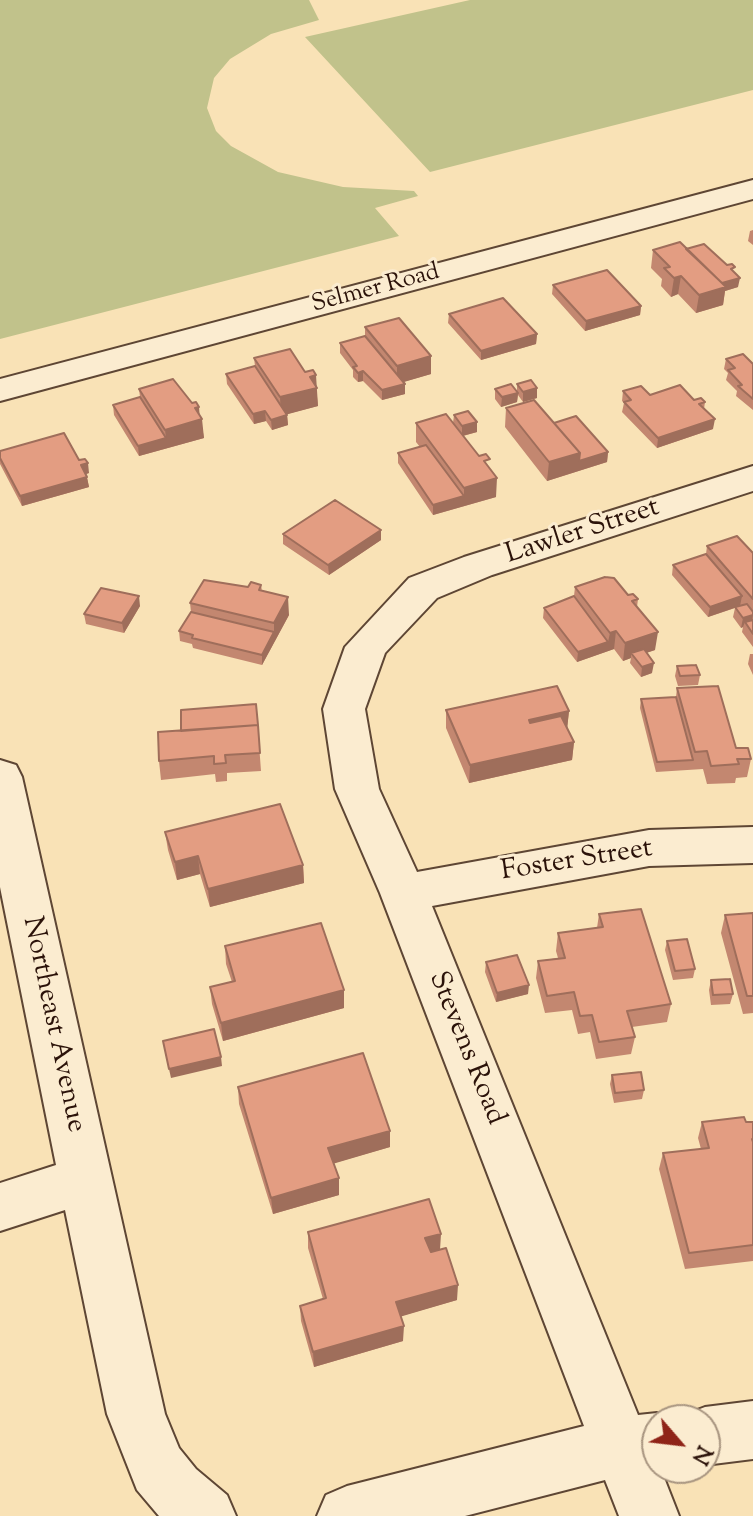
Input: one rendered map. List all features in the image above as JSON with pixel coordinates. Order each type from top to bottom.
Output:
[{"type":"street","name":"Selmer Road","points":[[0,390],[753,189]]},
{"type":"street","name":"Lawler Street","points":[[417,594],[423,588],[478,566],[753,478]]},
{"type":"street","name":"Stevens Road","points":[[417,594],[366,647],[344,709],[357,789],[639,1444],[649,1516]]},
{"type":"street","name":"Northeast Avenue","points":[[0,777],[11,887],[86,1179],[136,1414],[158,1469],[203,1514]]},
{"type":"street","name":"Foster Street","points":[[403,893],[649,848],[753,845]]},
{"type":"street","points":[[0,1207],[86,1179]]},
{"type":"street","points":[[721,1434],[753,1430]]},
{"type":"street","points":[[347,1516],[639,1444]]},
{"type":"green space","points":[[0,0],[309,0],[319,20],[271,34],[230,59],[214,78],[207,108],[216,131],[231,146],[278,172],[343,187],[414,191],[418,196],[375,208],[399,236],[0,339]]},
{"type":"green space","points":[[470,0],[753,0],[753,90],[430,172],[305,37]]},
{"type":"building","points":[[680,242],[726,287],[699,295],[681,276],[674,278],[664,268],[670,267],[653,250]]},
{"type":"building","points":[[704,244],[727,265],[732,264],[735,267],[731,269],[740,278],[722,283],[686,249]]},
{"type":"building","points":[[607,270],[641,306],[586,321],[553,285]]},
{"type":"building","points":[[503,298],[537,334],[481,351],[449,314]]},
{"type":"building","points":[[399,318],[431,356],[397,366],[365,327]]},
{"type":"building","points":[[365,336],[405,384],[382,390],[363,371],[358,373],[353,367],[357,366],[340,343]]},
{"type":"building","points":[[290,349],[305,372],[313,370],[316,375],[310,377],[317,388],[280,397],[254,358]]},
{"type":"building","points":[[743,354],[753,364],[753,399],[738,386],[742,385],[728,370],[735,368],[726,359]]},
{"type":"building","points":[[255,366],[287,415],[271,420],[265,411],[253,414],[226,374]]},
{"type":"building","points":[[173,379],[192,403],[196,402],[199,407],[195,408],[202,419],[165,430],[139,389]]},
{"type":"building","points":[[531,380],[537,388],[523,392],[517,384]]},
{"type":"building","points":[[511,384],[518,393],[502,397],[495,389]]},
{"type":"building","points":[[680,385],[694,400],[701,398],[705,402],[699,404],[715,419],[658,438],[624,402],[631,400],[623,391],[641,386],[650,395]]},
{"type":"building","points":[[140,397],[166,438],[138,446],[113,405]]},
{"type":"building","points":[[534,400],[580,453],[549,462],[506,408]]},
{"type":"building","points":[[468,411],[477,422],[462,426],[454,415]]},
{"type":"building","points":[[446,414],[479,456],[486,454],[490,459],[484,461],[497,478],[464,488],[416,423]]},
{"type":"building","points":[[576,416],[608,452],[579,461],[580,453],[554,423]]},
{"type":"building","points":[[64,433],[79,460],[85,459],[88,463],[81,465],[87,477],[20,496],[0,458],[0,451]]},
{"type":"building","points":[[426,445],[464,496],[433,505],[398,453]]},
{"type":"building","points":[[335,500],[381,530],[328,565],[283,534]]},
{"type":"building","points":[[737,536],[753,553],[753,599],[707,546]]},
{"type":"building","points":[[706,554],[742,596],[710,607],[673,565]]},
{"type":"building","points":[[605,577],[614,578],[628,595],[633,594],[638,599],[632,601],[658,632],[625,643],[616,631],[610,633],[575,587]]},
{"type":"building","points":[[204,580],[248,587],[251,582],[261,585],[259,590],[288,597],[274,623],[190,603]]},
{"type":"building","points":[[101,588],[139,596],[122,623],[84,614]]},
{"type":"building","points":[[574,596],[608,642],[578,652],[544,608]]},
{"type":"building","points":[[747,604],[753,615],[743,618],[735,607]]},
{"type":"building","points":[[191,612],[274,632],[262,655],[192,638],[193,635],[179,631]]},
{"type":"building","points":[[753,620],[753,634],[745,622]]},
{"type":"building","points":[[644,649],[654,663],[642,667],[631,653]]},
{"type":"building","points":[[696,665],[700,675],[680,676],[677,666]]},
{"type":"building","points":[[557,686],[569,711],[529,720],[530,723],[561,716],[574,742],[470,765],[446,710]]},
{"type":"building","points":[[718,686],[736,748],[748,748],[751,759],[737,759],[739,764],[711,766],[707,751],[695,752],[677,688]]},
{"type":"building","points":[[676,697],[693,760],[657,762],[641,699]]},
{"type":"building","points":[[256,704],[258,725],[181,731],[181,710]]},
{"type":"building","points":[[258,725],[260,753],[225,755],[226,763],[214,764],[214,756],[159,761],[158,732]]},
{"type":"building","points":[[280,804],[303,865],[208,889],[198,856],[175,862],[165,832]]},
{"type":"building","points":[[641,909],[671,1004],[627,1011],[635,1037],[599,1042],[592,1015],[580,1016],[574,992],[547,996],[538,961],[565,958],[558,933],[603,927],[599,914]]},
{"type":"building","points":[[753,913],[753,996],[747,996],[725,915]]},
{"type":"building","points":[[321,923],[344,990],[221,1023],[210,987],[235,981],[225,946]]},
{"type":"building","points":[[687,939],[695,969],[675,971],[667,941]]},
{"type":"building","points":[[517,955],[529,985],[497,993],[486,962]]},
{"type":"building","points":[[730,979],[733,994],[713,995],[711,980]]},
{"type":"building","points":[[214,1029],[221,1057],[169,1069],[163,1041]]},
{"type":"building","points":[[363,1053],[390,1131],[328,1148],[339,1178],[271,1198],[238,1087]]},
{"type":"building","points":[[641,1072],[644,1090],[615,1093],[612,1075]]},
{"type":"building","points":[[744,1117],[746,1122],[753,1122],[753,1245],[689,1253],[663,1153],[709,1148],[702,1122]]},
{"type":"building","points":[[429,1199],[441,1234],[425,1238],[431,1252],[446,1248],[458,1285],[396,1302],[404,1326],[313,1352],[300,1306],[326,1298],[308,1232]]}]
